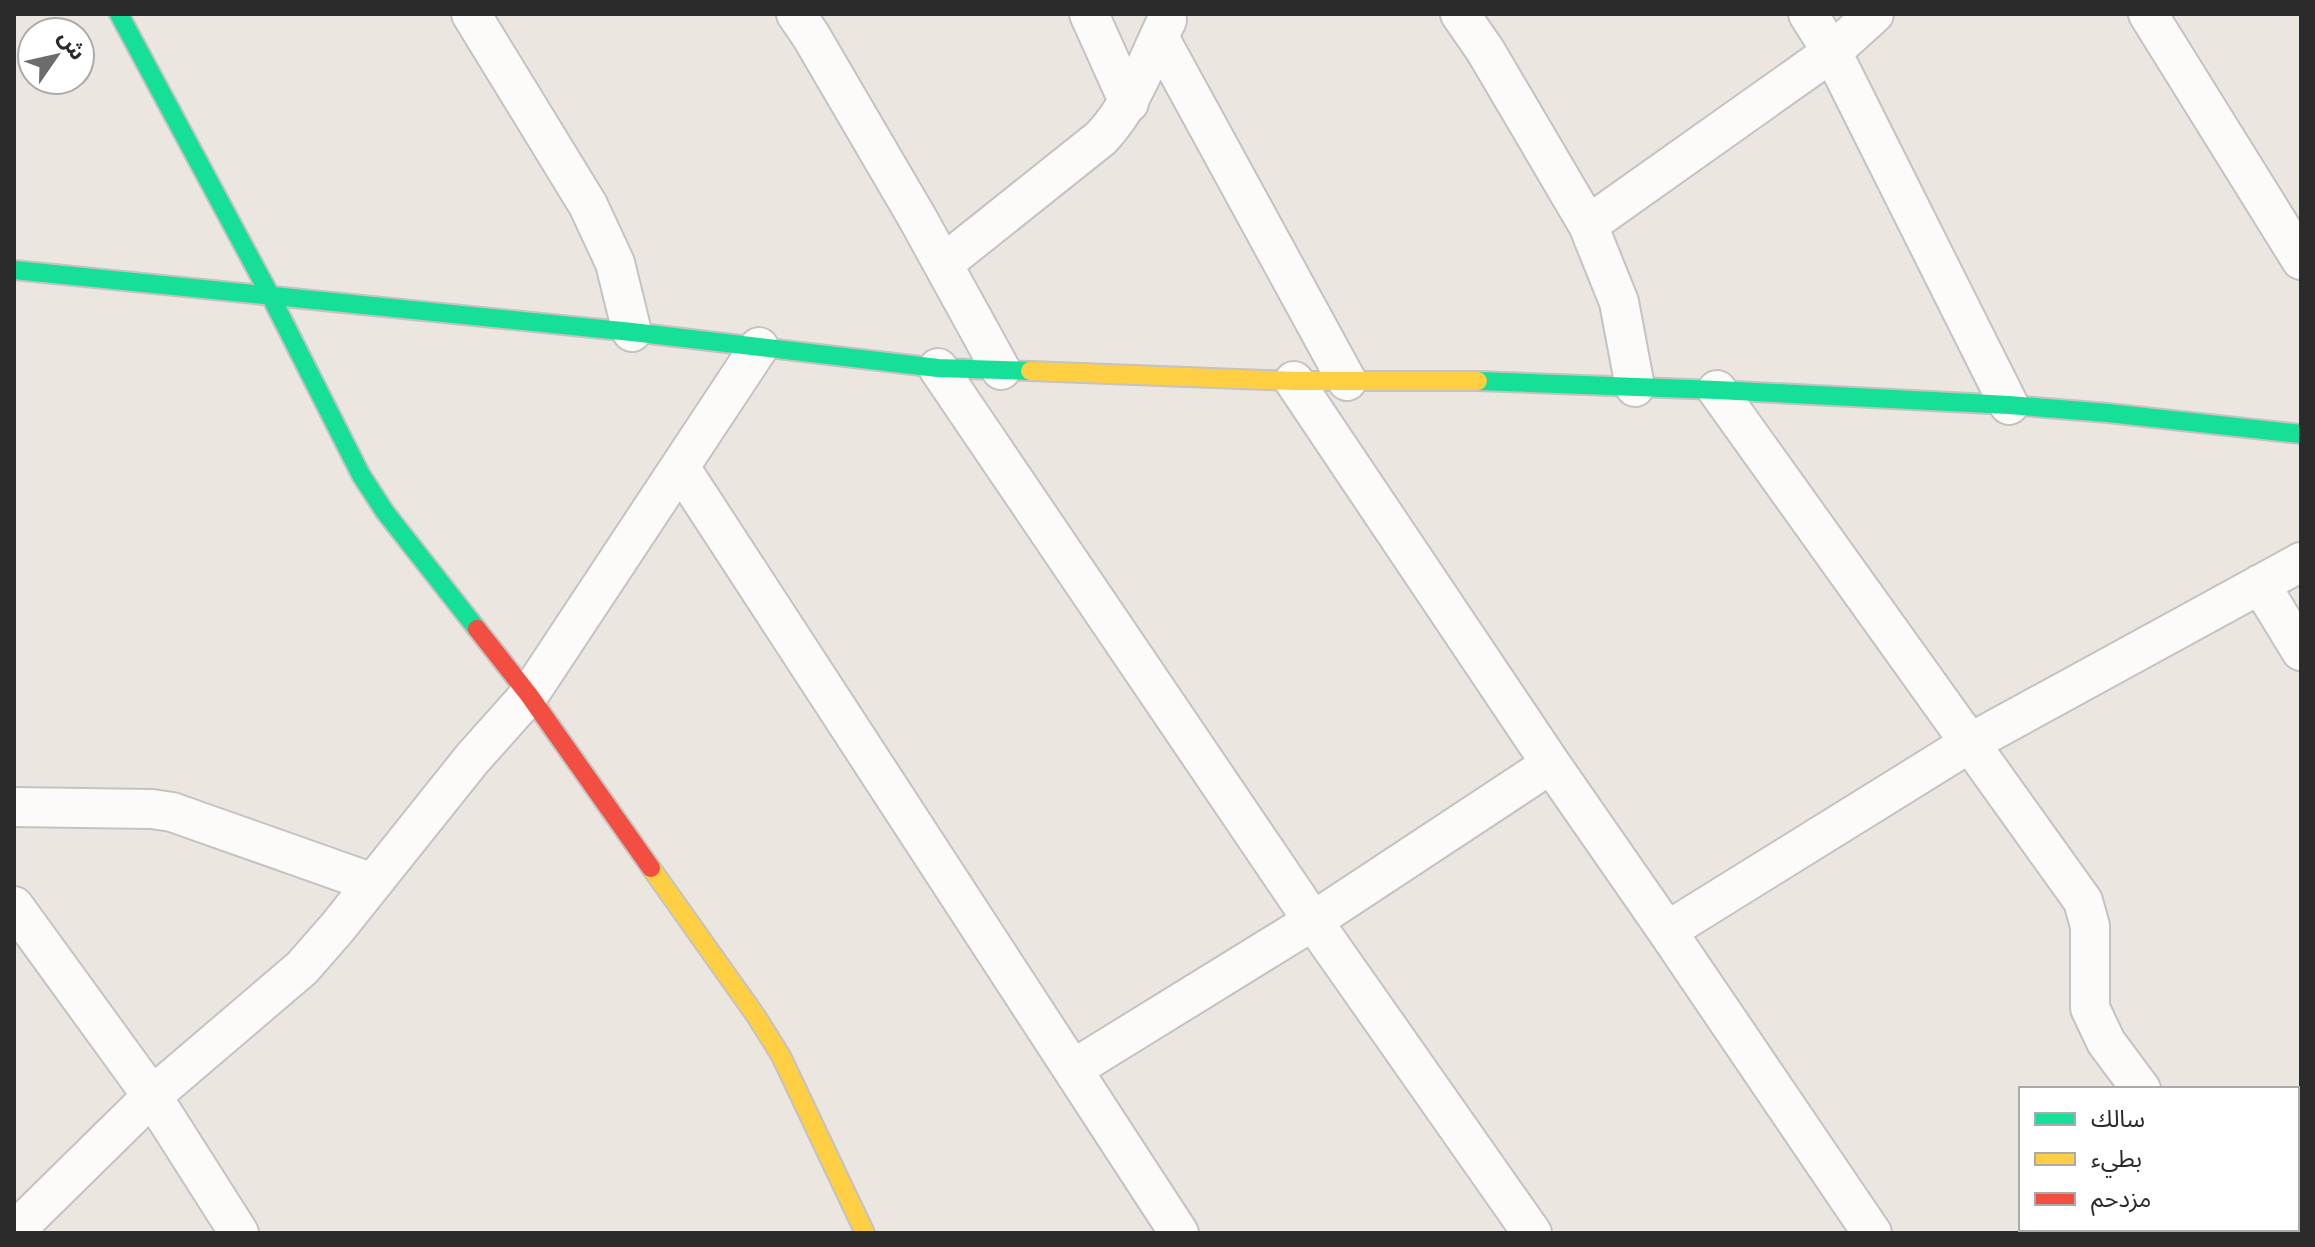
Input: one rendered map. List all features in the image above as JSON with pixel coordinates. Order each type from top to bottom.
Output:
[{"type":"street","points":[[119,14],[270,295],[361,475],[385,512],[529,695],[747,1003],[775,1046],[865,1233]]},
{"type":"street","points":[[471,14],[588,205],[615,263],[632,332]]},
{"type":"street","points":[[796,14],[943,264],[1001,370]]},
{"type":"street","points":[[1089,14],[1129,103]]},
{"type":"street","points":[[1460,14],[1485,50],[1588,225],[1619,302],[1635,387]]},
{"type":"street","points":[[1808,14],[1832,52],[2009,405]]},
{"type":"street","points":[[1588,225],[1832,52],[1874,14]]},
{"type":"street","points":[[2148,14],[2301,260]]},
{"type":"street","points":[[943,264],[1101,138],[1129,103],[1164,25]]},
{"type":"street","points":[[1164,25],[1347,381]]},
{"type":"street","points":[[14,270],[632,332],[938,368],[1294,381],[1518,381],[1717,390],[2009,405],[2301,434]]},
{"type":"street","points":[[16,1233],[152,1096],[302,968],[472,759],[529,695],[759,347]]},
{"type":"street","points":[[938,368],[1313,921],[1532,1233]]},
{"type":"street","points":[[1294,381],[1872,1233]]},
{"type":"street","points":[[1717,390],[2083,901],[2090,926],[2090,1008],[2106,1042],[2140,1087]]},
{"type":"street","points":[[680,467],[1179,1233]]},
{"type":"street","points":[[1667,931],[1970,743],[2301,562]]},
{"type":"street","points":[[2260,584],[2301,651]]},
{"type":"street","points":[[1073,1069],[1313,921],[1551,764]]},
{"type":"street","points":[[14,807],[172,812],[373,883]]},
{"type":"street","points":[[14,906],[152,1096],[239,1233]]},
{"type":"traffic: fast","points":[[119,14],[270,295],[361,475],[385,512],[477,629]]},
{"type":"traffic: fast","points":[[14,270],[632,332],[938,368],[1030,371]]},
{"type":"traffic: fast","points":[[1478,381],[2009,405],[2301,434]]},
{"type":"traffic: slow","points":[[1030,371],[1294,381],[1478,381]]},
{"type":"traffic: slow","points":[[651,868],[781,1056],[865,1233]]},
{"type":"traffic: jam","points":[[477,629],[529,695],[651,868]]}]
